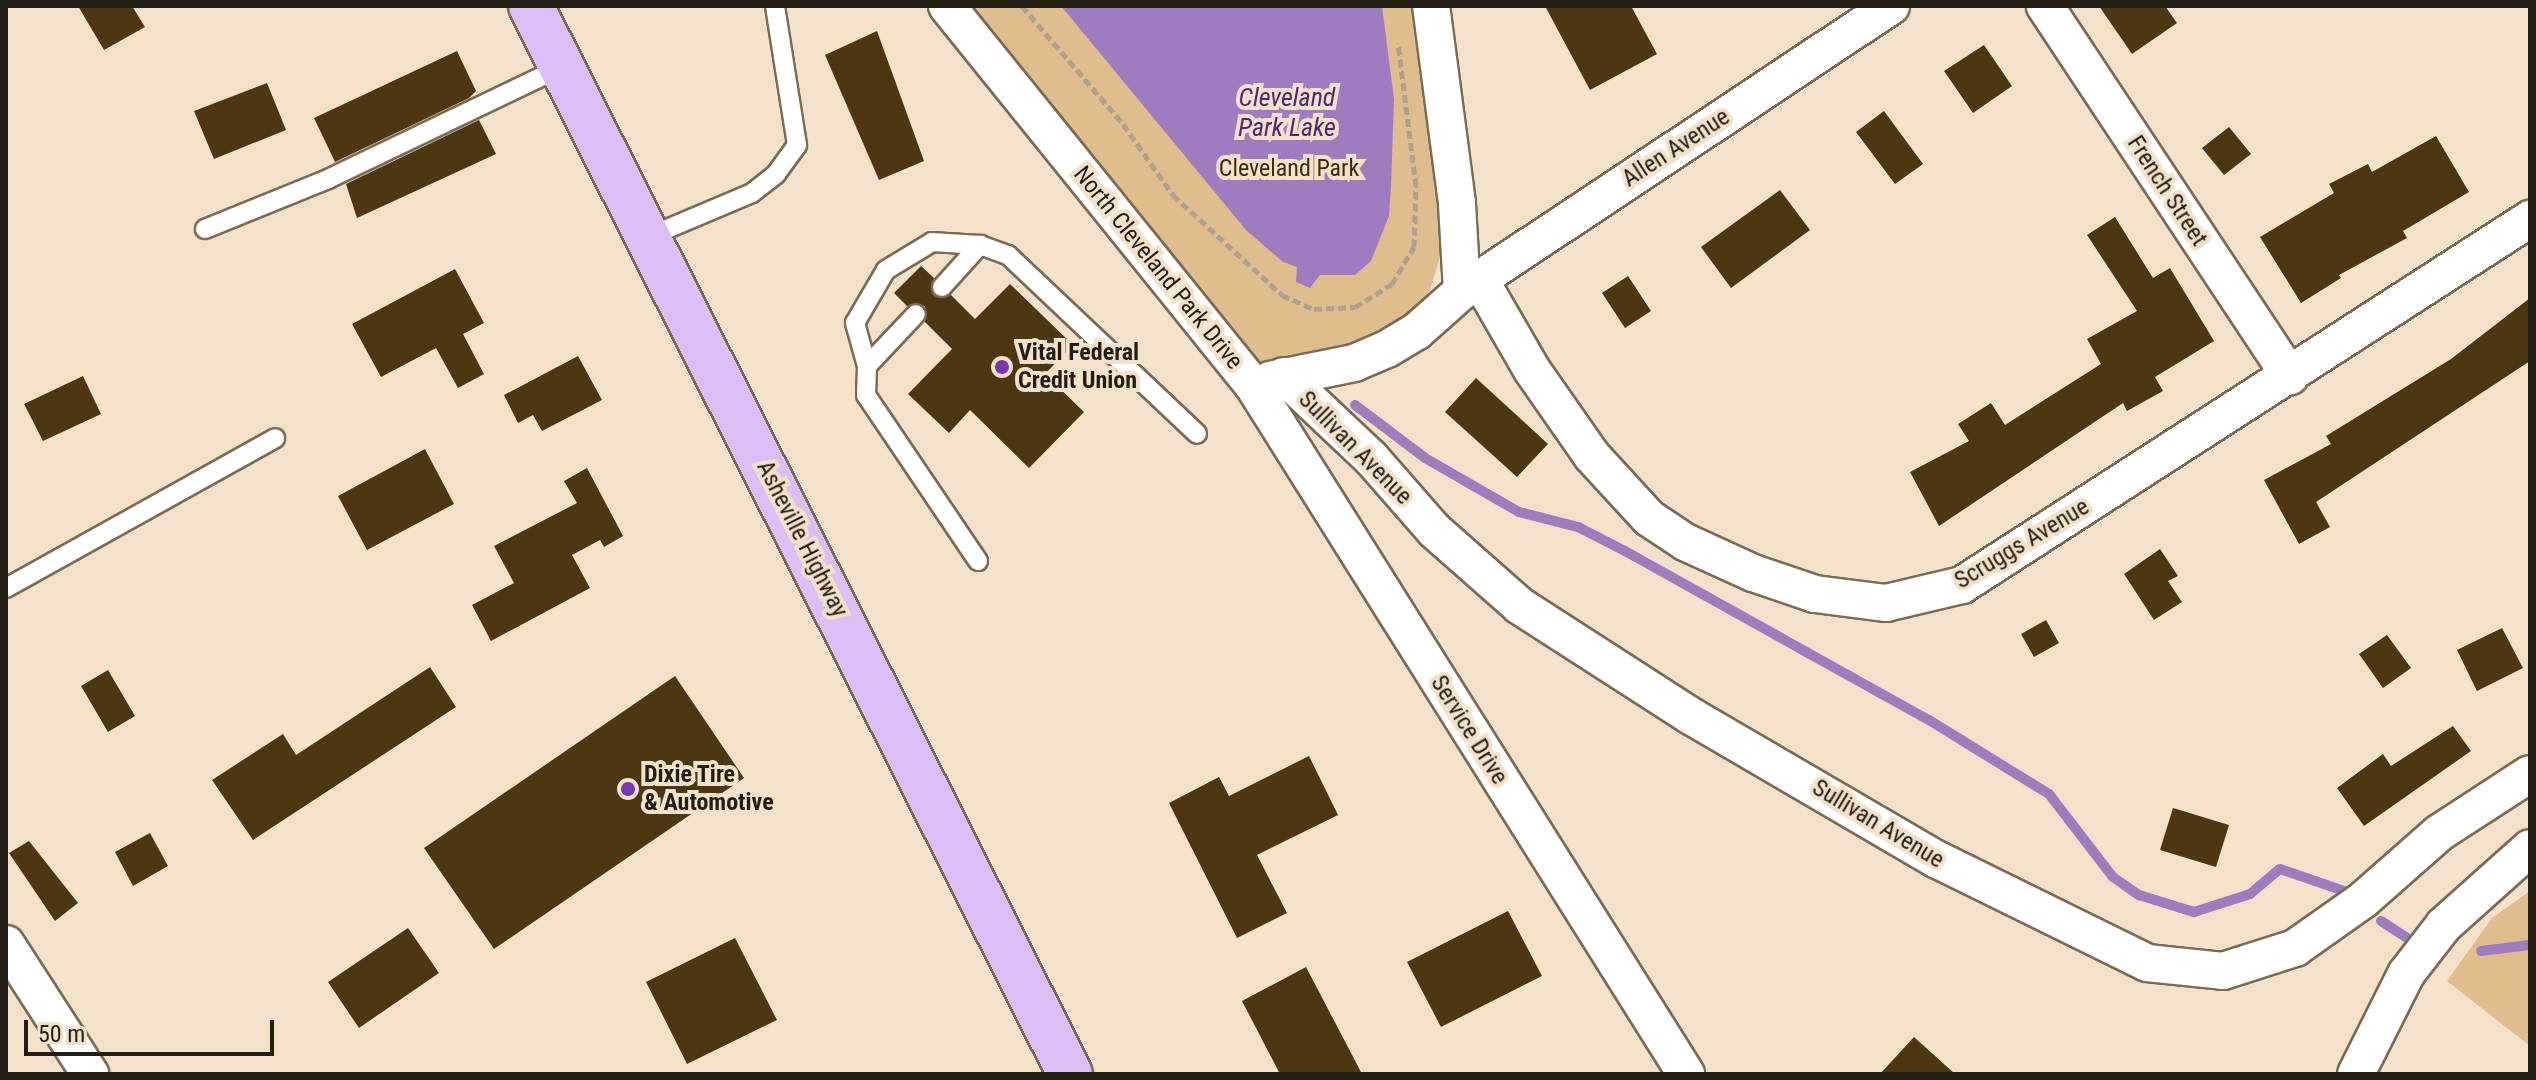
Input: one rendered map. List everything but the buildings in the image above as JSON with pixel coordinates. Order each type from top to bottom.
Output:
[{"type":"main road","name":"Asheville Highway","points":[[531,6],[1070,1074]]},
{"type":"street","name":"North Cleveland Park Drive","points":[[947,6],[1268,380]]},
{"type":"street","points":[[1268,380],[1319,372],[1387,349],[1417,331],[1471,285],[1431,6]]},
{"type":"street","name":"Allen Avenue","points":[[1471,285],[1891,6]]},
{"type":"street","name":"French Street","points":[[2045,6],[2290,376]]},
{"type":"street","name":"Scruggs Avenue","points":[[1471,285],[1592,456],[1649,518],[1685,542],[1753,573],[1847,601],[1925,598],[1962,585],[2530,219]]},
{"type":"street","name":"Sullivan Avenue","points":[[1268,380],[1371,458],[1435,531],[1520,606],[1691,716],[1936,859],[2147,963],[2223,971],[2295,948],[2363,900],[2439,833],[2530,774]]},
{"type":"street","name":"Service Drive","points":[[1268,380],[1686,1074]]},
{"type":"street","points":[[2356,1074],[2406,974],[2444,925],[2530,848]]},
{"type":"street","points":[[6,944],[90,1074]]},
{"type":"lane","points":[[648,237],[759,188],[797,145],[775,6]]},
{"type":"lane","points":[[205,229],[328,179],[562,67]]},
{"type":"lane","points":[[978,561],[866,395],[867,366],[855,323],[886,270],[932,242],[980,245],[1008,255],[1197,434]]},
{"type":"lane","points":[[942,287],[980,245]]},
{"type":"lane","points":[[867,366],[916,314]]},
{"type":"lane","points":[[6,588],[275,438]]},
{"type":"path","points":[[1022,6],[1123,124],[1173,195],[1282,295],[1314,309],[1355,307],[1392,284],[1414,247],[1416,186],[1397,35]]},
{"type":"green space","name":"Cleveland Park","points":[[948,6],[1435,6],[1457,203],[1417,331],[1244,374]]},
{"type":"green space","points":[[2530,891],[2530,1046],[2447,981],[2492,918]]},
{"type":"water","name":"Cleveland Park Lake","points":[[1061,6],[1382,6],[1394,99],[1391,186],[1389,216],[1371,261],[1355,275],[1320,275],[1310,288],[1296,282],[1297,267],[1283,262],[1246,230]]},
{"type":"waterway","points":[[1355,405],[1425,458],[1519,512],[1578,527],[1625,551],[1929,720],[2049,794],[2113,877],[2139,895],[2194,912],[2250,894],[2280,869],[2353,894]]},
{"type":"waterway","points":[[2381,921],[2412,941]]},
{"type":"waterway","points":[[2481,951],[2530,945]]},
{"type":"place","name":"Vital Federal Credit Union","points":[[1002,367]]},
{"type":"place","name":"Dixie Tire & Automotive","points":[[628,789]]}]
